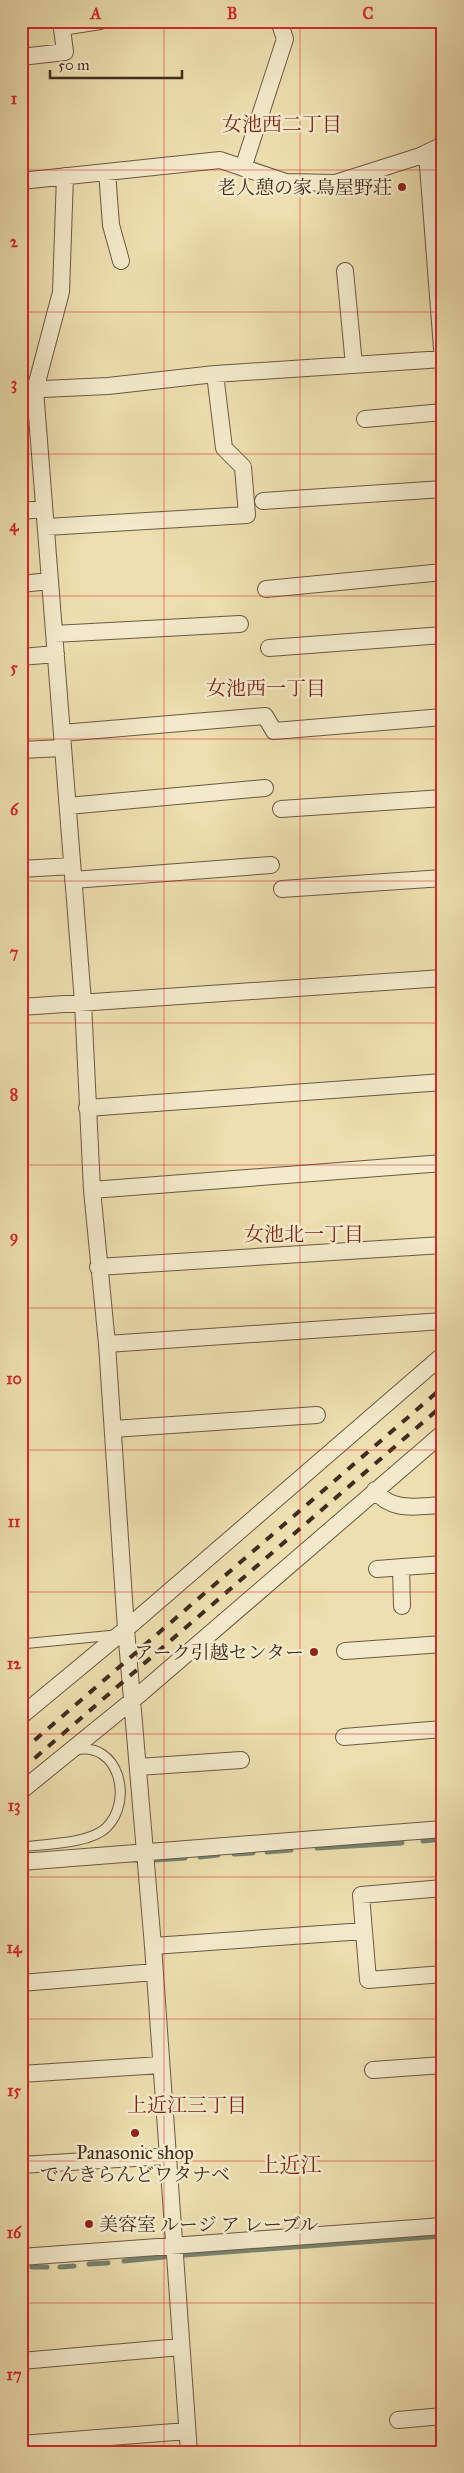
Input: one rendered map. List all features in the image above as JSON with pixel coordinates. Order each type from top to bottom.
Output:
[{"type":"street","points":[[21,57],[65,52],[62,24],[100,21]]},
{"type":"street","points":[[243,168],[285,39],[279,21]]},
{"type":"street","points":[[21,181],[220,160],[286,182],[335,183],[427,153],[443,145]]},
{"type":"street","points":[[28,390],[108,386],[215,374],[443,360],[427,153]]},
{"type":"street","points":[[107,172],[111,225],[121,261]]},
{"type":"street","points":[[65,176],[61,292],[28,390],[46,527],[68,806],[83,1002],[92,1190],[113,1429],[123,1632],[133,1700],[153,1946],[189,2452]]},
{"type":"street","points":[[346,270],[354,365]]},
{"type":"street","points":[[46,527],[247,515],[243,467],[224,448],[215,374]]},
{"type":"street","points":[[365,419],[443,412]]},
{"type":"street","points":[[263,501],[443,489]]},
{"type":"street","points":[[21,512],[44,510]]},
{"type":"street","points":[[266,589],[443,572]]},
{"type":"street","points":[[21,584],[50,581]]},
{"type":"street","points":[[54,634],[240,624]]},
{"type":"street","points":[[269,648],[443,635]]},
{"type":"street","points":[[21,657],[56,654]]},
{"type":"street","points":[[21,750],[62,740],[265,716],[274,731],[443,717]]},
{"type":"street","points":[[68,806],[265,788]]},
{"type":"street","points":[[281,809],[443,798]]},
{"type":"street","points":[[21,869],[73,873],[271,865]]},
{"type":"street","points":[[282,890],[443,878]]},
{"type":"street","points":[[21,1007],[443,978]]},
{"type":"street","points":[[87,1108],[443,1082]]},
{"type":"street","points":[[92,1190],[443,1163]]},
{"type":"street","points":[[98,1267],[443,1245]]},
{"type":"street","points":[[107,1344],[443,1321]]},
{"type":"street","points":[[24,1718],[443,1355]]},
{"type":"street","points":[[113,1429],[317,1415]]},
{"type":"street","points":[[21,1792],[133,1700],[443,1433]]},
{"type":"street","points":[[375,1490],[382,1498],[399,1508],[443,1505]]},
{"type":"street","points":[[377,1569],[443,1564]]},
{"type":"street","points":[[401,1567],[402,1606]]},
{"type":"street","points":[[345,1651],[443,1644]]},
{"type":"street","points":[[344,1737],[443,1729]]},
{"type":"street","points":[[138,1767],[241,1760]]},
{"type":"street","points":[[21,1862],[443,1829]]},
{"type":"street","points":[[443,1888],[361,1895],[368,1980],[443,1974]]},
{"type":"street","points":[[153,1946],[364,1931]]},
{"type":"street","points":[[21,1983],[155,1972]]},
{"type":"street","points":[[21,2074],[161,2065]]},
{"type":"street","points":[[373,2070],[443,2065]]},
{"type":"street","points":[[21,2166],[167,2156]]},
{"type":"street","points":[[21,2257],[443,2226]]},
{"type":"street","points":[[21,2361],[181,2347]]},
{"type":"street","points":[[398,2420],[443,2416]]},
{"type":"street","points":[[21,2444],[187,2431]]},
{"type":"lane","points":[[21,1644],[123,1632]]},
{"type":"lane","points":[[21,1847],[86,1839],[106,1829],[116,1815],[120,1799],[121,1782],[113,1766],[100,1752],[82,1748],[58,1753],[37,1770]]},
{"type":"waterway","points":[[423,1841],[443,1839]]},
{"type":"waterway","points":[[317,1848],[402,1843]]},
{"type":"waterway","points":[[267,1852],[291,1850]]},
{"type":"waterway","points":[[234,1854],[253,1853]]},
{"type":"waterway","points":[[200,1857],[218,1855]]},
{"type":"waterway","points":[[154,1860],[185,1858]]},
{"type":"waterway","points":[[185,2255],[443,2236]]},
{"type":"waterway","points":[[124,2261],[164,2257]]},
{"type":"waterway","points":[[89,2264],[108,2263]]},
{"type":"waterway","points":[[60,2267],[74,2266]]},
{"type":"waterway","points":[[32,2267],[47,2267]]},
{"type":"railway","points":[[21,1752],[443,1387]]},
{"type":"railway","points":[[21,1770],[443,1405]]},
{"type":"place","name":"老人憩の家 鳥屋野荘","points":[[402,187]]},
{"type":"place","name":"アーク引越センター","points":[[314,1652]]},
{"type":"place","name":"Panasonic shop でんきらんどワタナベ","points":[[135,2133]]},
{"type":"place","name":"美容室 ルージ ア レーブル","points":[[89,2224]]},
{"type":"district","name":"女池西二丁目","points":[[282,124]]},
{"type":"district","name":"女池西一丁目","points":[[266,688]]},
{"type":"district","name":"女池北一丁目","points":[[304,1234]]},
{"type":"district","name":"上近江三丁目","points":[[187,2105]]},
{"type":"district","name":"上近江","points":[[290,2165]]}]
